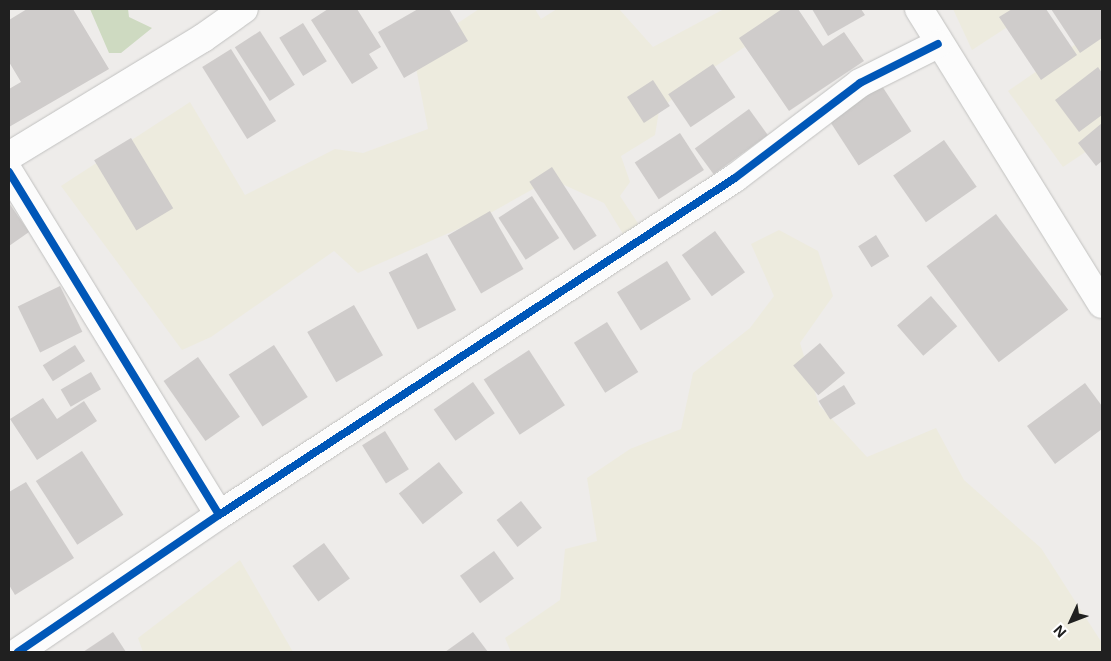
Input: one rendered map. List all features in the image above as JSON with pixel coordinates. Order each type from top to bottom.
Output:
[{"type":"street","points":[[9,156],[202,38],[244,9]]},
{"type":"street","points":[[919,9],[938,44],[1102,304]]},
{"type":"street","points":[[18,652],[219,515],[735,178],[860,83],[938,44]]},
{"type":"street","points":[[9,172],[219,515]]},
{"type":"shaded area","points":[[479,9],[535,9],[541,19],[557,9],[619,9],[653,47],[724,9],[795,9],[798,12],[690,83],[659,111],[655,135],[621,156],[630,182],[620,196],[647,237],[633,250],[604,203],[551,179],[476,221],[358,273],[334,251],[211,337],[182,350],[61,186],[190,102],[245,195],[335,149],[363,153],[428,129],[415,63],[437,37]]},
{"type":"shaded area","points":[[953,9],[1035,9],[972,50]]},
{"type":"shaded area","points":[[1102,32],[1102,141],[1063,167],[1008,91],[1089,35]]},
{"type":"shaded area","points":[[779,230],[818,251],[833,296],[800,343],[819,405],[867,457],[936,428],[964,480],[1041,548],[1102,643],[1102,652],[511,652],[505,638],[560,600],[565,549],[597,541],[587,478],[630,449],[681,429],[693,373],[750,328],[774,296],[751,244]]},
{"type":"shaded area","points":[[240,560],[293,652],[143,652],[138,638]]},
{"type":"green space","points":[[90,9],[128,9],[129,17],[152,28],[121,53],[109,53]]},
{"type":"building","points":[[27,9],[73,9],[109,69],[9,127],[9,89],[21,82],[9,62],[9,20]]},
{"type":"building","points":[[328,9],[357,9],[381,47],[369,54],[378,68],[352,84],[311,20]]},
{"type":"building","points":[[418,9],[449,9],[468,41],[404,78],[378,32]]},
{"type":"building","points":[[782,9],[798,9],[823,46],[844,32],[864,61],[789,111],[739,38]]},
{"type":"building","points":[[812,9],[861,9],[865,15],[828,36]]},
{"type":"building","points":[[1012,9],[1046,9],[1077,55],[1041,80],[999,17]]},
{"type":"building","points":[[1051,9],[1102,9],[1102,38],[1080,53]]},
{"type":"building","points":[[303,23],[327,61],[303,76],[279,38]]},
{"type":"building","points":[[260,31],[295,85],[270,101],[235,47]]},
{"type":"building","points":[[231,49],[276,121],[247,139],[202,67]]},
{"type":"building","points":[[713,64],[735,97],[691,127],[668,94]]},
{"type":"building","points":[[1098,67],[1102,73],[1102,115],[1079,132],[1055,100]]},
{"type":"building","points":[[653,80],[670,106],[644,123],[627,97]]},
{"type":"building","points":[[882,86],[911,131],[859,166],[829,120]]},
{"type":"building","points":[[749,109],[768,135],[714,174],[695,148]]},
{"type":"building","points":[[1102,123],[1102,161],[1096,166],[1078,143]]},
{"type":"building","points":[[680,133],[704,170],[659,199],[635,162]]},
{"type":"building","points":[[131,138],[173,208],[136,230],[94,160]]},
{"type":"building","points":[[944,140],[977,187],[926,222],[893,176]]},
{"type":"building","points":[[552,167],[597,236],[574,250],[529,182]]},
{"type":"building","points":[[532,196],[559,238],[526,260],[498,218]]},
{"type":"building","points":[[9,203],[29,232],[9,246]]},
{"type":"building","points":[[490,211],[524,269],[481,294],[448,236]]},
{"type":"building","points":[[996,214],[1068,310],[999,362],[927,266]]},
{"type":"building","points":[[715,231],[745,272],[712,296],[682,255]]},
{"type":"building","points":[[876,235],[889,256],[871,267],[858,246]]},
{"type":"building","points":[[427,253],[456,310],[418,330],[389,273]]},
{"type":"building","points":[[667,261],[691,299],[641,330],[617,292]]},
{"type":"building","points":[[60,286],[82,332],[40,352],[18,307]]},
{"type":"building","points":[[931,296],[957,326],[923,356],[897,326]]},
{"type":"building","points":[[354,305],[383,355],[336,382],[307,332]]},
{"type":"building","points":[[607,322],[638,372],[605,393],[574,343]]},
{"type":"building","points":[[820,343],[845,373],[818,395],[793,365]]},
{"type":"building","points":[[75,345],[85,361],[53,381],[43,365]]},
{"type":"building","points":[[274,345],[308,397],[262,426],[229,374]]},
{"type":"building","points":[[529,350],[565,405],[520,435],[484,379]]},
{"type":"building","points":[[198,357],[240,417],[205,441],[164,381]]},
{"type":"building","points":[[91,372],[101,389],[71,407],[61,390]]},
{"type":"building","points":[[473,382],[495,413],[455,441],[434,410]]},
{"type":"building","points":[[1085,383],[1102,406],[1102,429],[1055,464],[1027,426]]},
{"type":"building","points":[[844,385],[856,404],[830,420],[819,401]]},
{"type":"building","points":[[43,398],[57,419],[84,401],[97,421],[37,460],[10,419]]},
{"type":"building","points":[[385,431],[409,469],[386,483],[362,445]]},
{"type":"building","points":[[82,451],[123,515],[77,545],[36,481]]},
{"type":"building","points":[[439,462],[463,493],[423,524],[399,493]]},
{"type":"building","points":[[26,482],[74,558],[15,595],[9,585],[9,492]]},
{"type":"building","points":[[521,501],[542,528],[518,547],[497,520]]},
{"type":"building","points":[[324,543],[350,579],[318,602],[292,566]]},
{"type":"building","points":[[494,551],[514,579],[480,603],[460,576]]},
{"type":"building","points":[[113,632],[126,652],[83,652]]},
{"type":"building","points":[[473,632],[488,652],[445,652]]},
{"type":"cycle path","points":[[18,652],[219,515],[735,178],[860,83],[938,44]]},
{"type":"cycle path","points":[[9,172],[219,515]]}]
